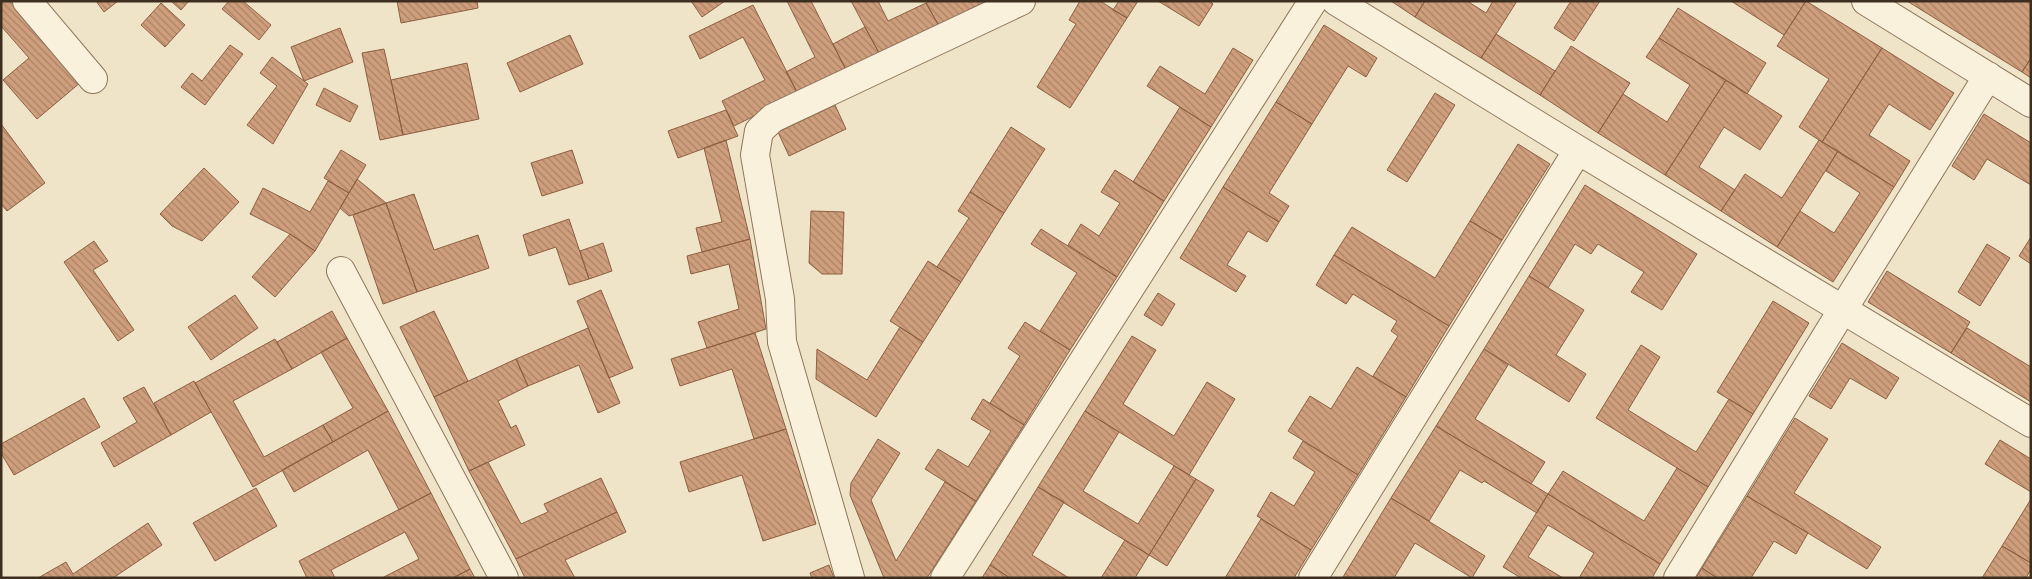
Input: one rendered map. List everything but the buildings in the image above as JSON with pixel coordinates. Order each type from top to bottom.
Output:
[{"type":"street","points":[[27,1],[93,79]]},
{"type":"street","points":[[850,578],[782,342],[780,299],[756,156],[758,131],[773,118],[1021,1]]},
{"type":"street","points":[[945,578],[1313,1]]},
{"type":"street","points":[[1336,1],[1578,150],[2031,422]]},
{"type":"street","points":[[1866,1],[2031,103]]},
{"type":"street","points":[[1678,578],[1842,309],[1988,76]]},
{"type":"street","points":[[1313,578],[1578,150]]},
{"type":"street","points":[[341,271],[504,578]]}]
